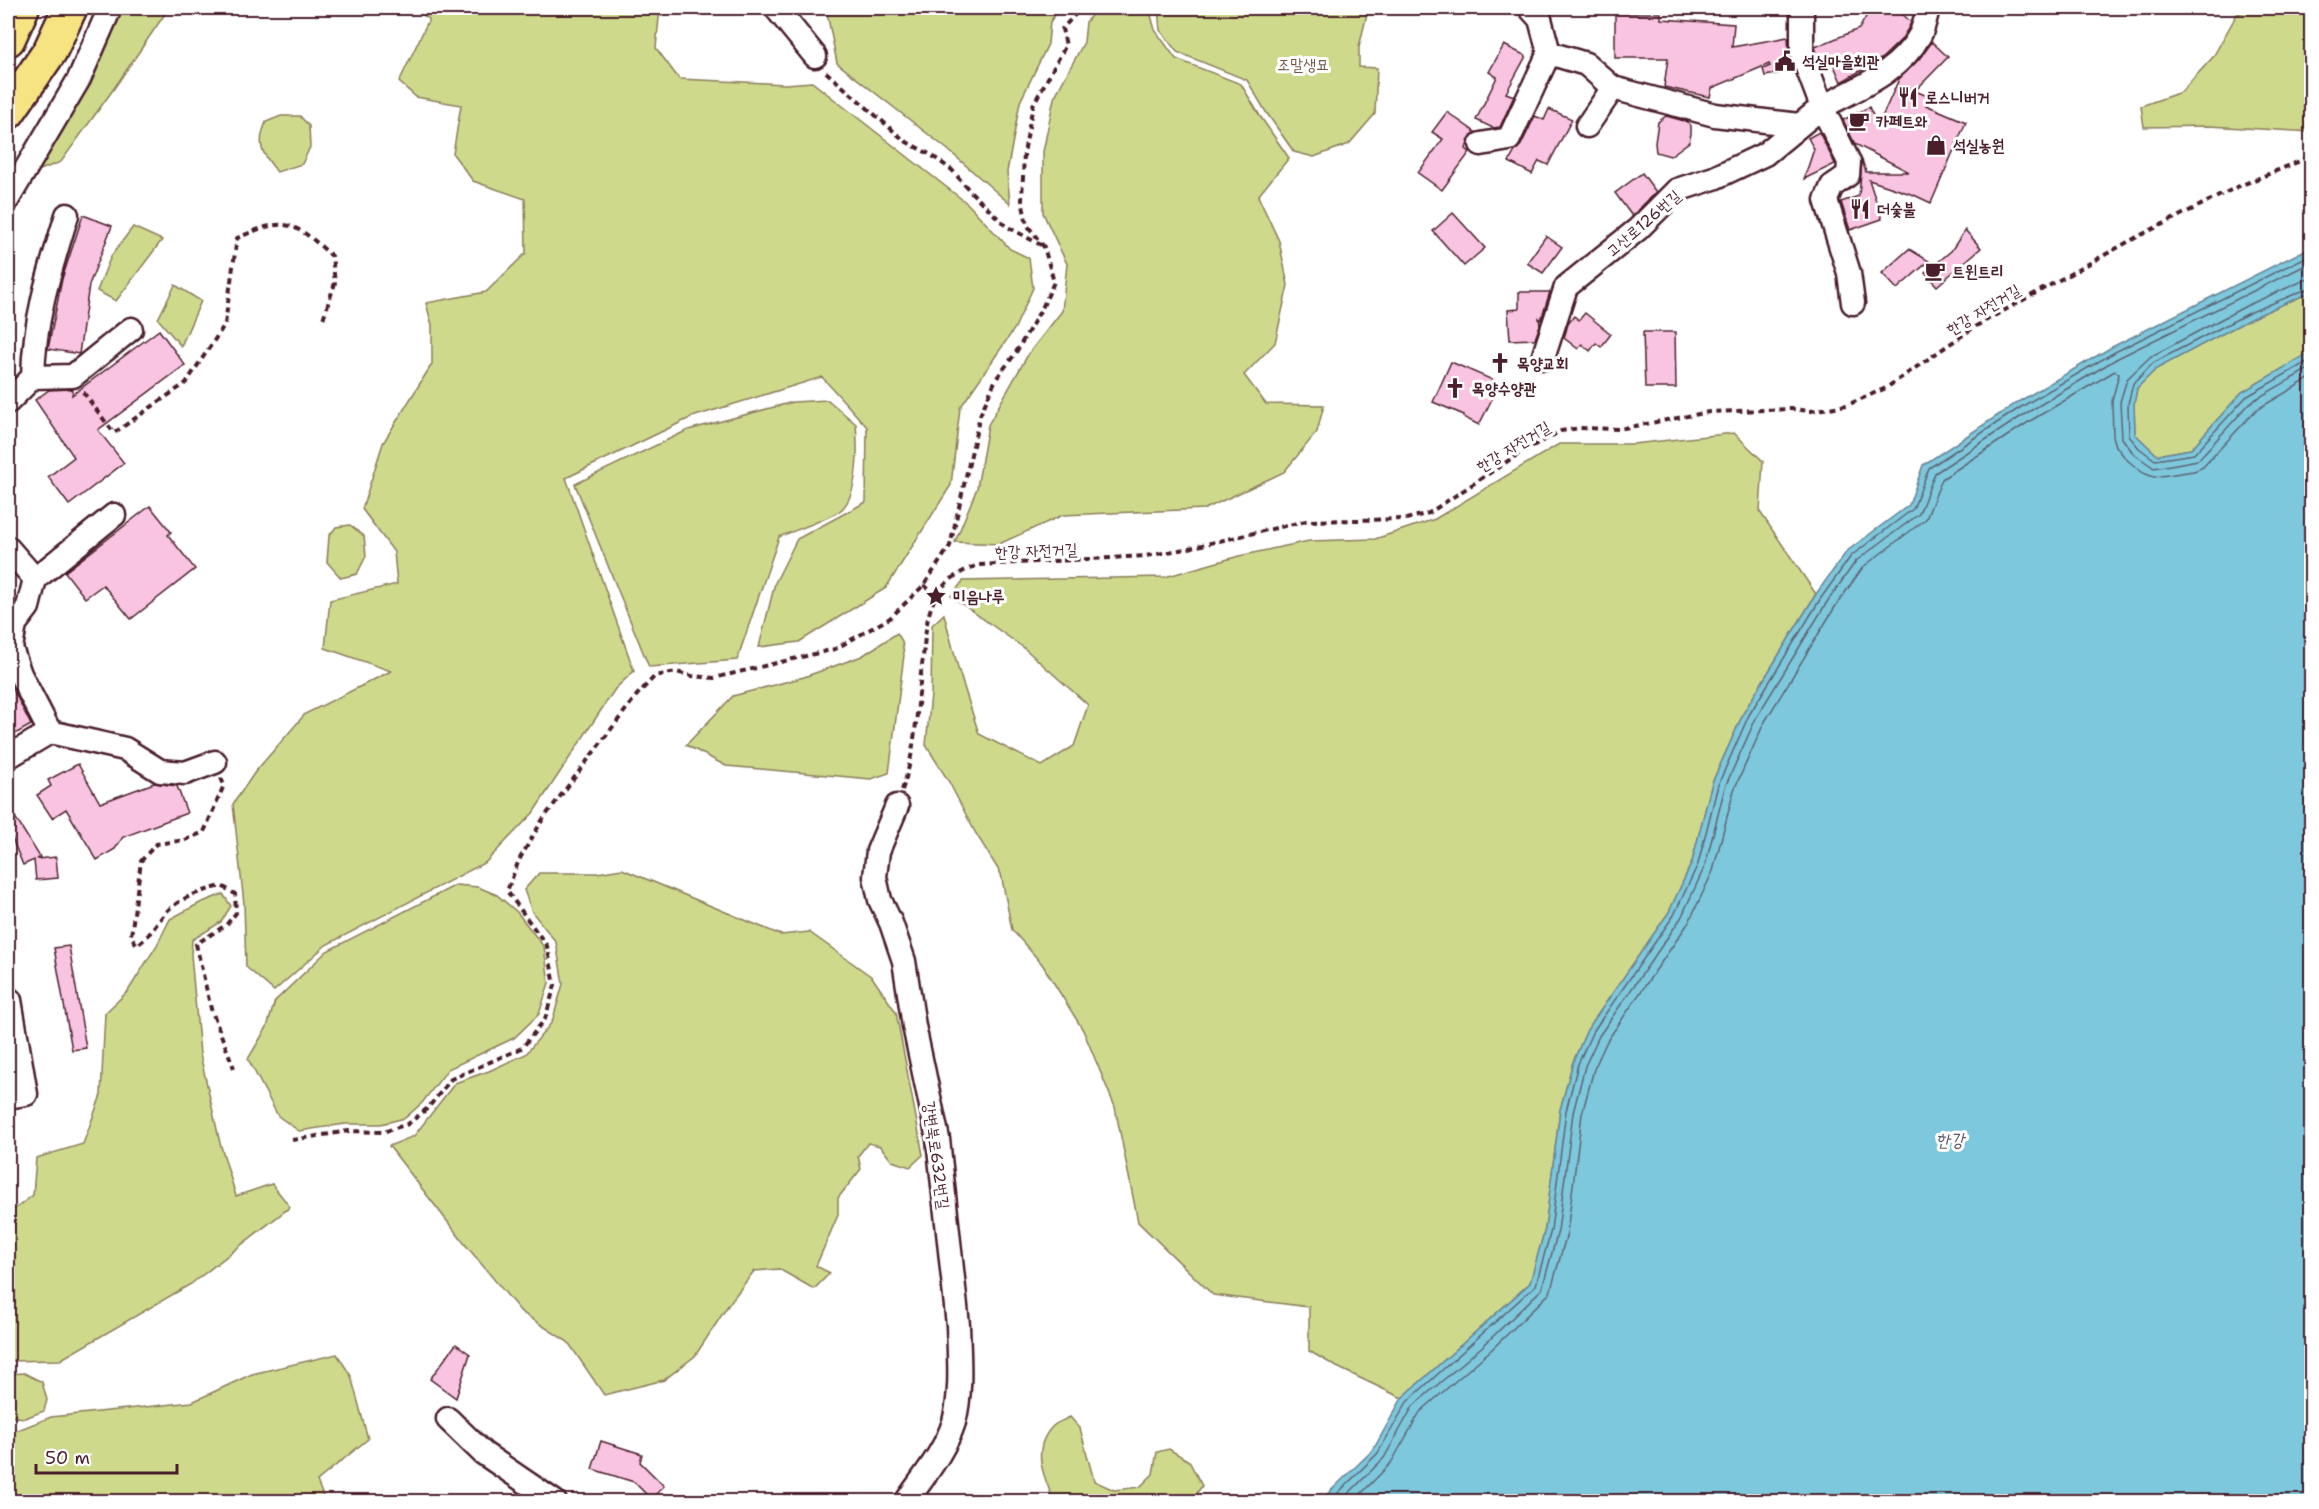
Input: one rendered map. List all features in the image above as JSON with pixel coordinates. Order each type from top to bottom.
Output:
[{"type":"highway","points":[[8,39],[22,8]]},
{"type":"highway","points":[[8,112],[50,51],[70,8]]},
{"type":"street","points":[[8,199],[80,79],[110,8]]},
{"type":"street","points":[[776,8],[815,56]]},
{"type":"street","points":[[1481,144],[1509,139],[1549,53],[1540,19],[1530,8]]},
{"type":"street","points":[[1802,8],[1802,54],[1822,106],[1849,162],[1848,175],[1832,186],[1826,200],[1849,273],[1853,303]]},
{"type":"street","name":"고산로126번길","points":[[1543,358],[1566,287],[1638,229],[1677,190],[1714,178],[1765,154],[1822,106],[1875,79],[1900,63],[1921,34],[1928,8]]},
{"type":"street","points":[[1549,53],[1586,64],[1613,88],[1715,115],[1799,125]]},
{"type":"street","points":[[1587,126],[1613,88]]},
{"type":"street","points":[[8,402],[33,377],[34,342],[46,282],[66,215]]},
{"type":"street","points":[[33,377],[72,376],[131,329]]},
{"type":"street","points":[[50,732],[20,674],[11,648],[15,624],[28,607],[35,579],[114,515]]},
{"type":"street","points":[[8,548],[35,579]]},
{"type":"street","points":[[8,758],[50,732],[125,749],[160,771],[185,773],[215,762]]},
{"type":"street","name":"강변북로632번길","points":[[897,806],[878,851],[875,877],[880,900],[898,940],[906,969],[914,1026],[939,1139],[958,1325],[959,1356],[956,1406],[950,1432],[932,1466],[906,1502]]},
{"type":"street","points":[[8,1000],[10,1000],[26,1094],[8,1097]]},
{"type":"street","points":[[448,1419],[483,1453],[529,1492],[555,1502]]},
{"type":"path","points":[[292,1140],[349,1131],[383,1132],[408,1124],[428,1108],[451,1078],[522,1048],[545,1019],[555,985],[547,946],[507,891],[519,860],[543,819],[637,695],[656,676],[676,672],[714,678],[834,649],[890,618],[924,585],[950,546],[980,415],[996,378],[1015,354],[1054,282],[1044,247],[1027,225],[1022,200],[1024,153],[1034,105],[1066,45],[1062,29],[1081,8]]},
{"type":"path","points":[[815,56],[829,76],[905,141],[952,170],[1006,226],[1044,247]]},
{"type":"path","name":"한강 자전거길","points":[[897,806],[911,762],[927,624],[936,596],[950,580],[967,568],[979,565],[1146,556],[1306,521],[1406,519],[1429,513],[1523,451],[1561,431],[1580,428],[1619,429],[1709,412],[1791,409],[1811,411],[1847,405],[1886,388],[1976,326],[2137,237],[2237,187],[2312,156]]},
{"type":"path","points":[[72,376],[96,412],[114,433],[186,383],[225,324],[237,238],[264,228],[284,225],[309,235],[332,256],[335,283],[323,319]]},
{"type":"path","points":[[924,585],[936,596]]},
{"type":"path","points":[[215,762],[224,785],[204,832],[185,840],[156,844],[141,861],[131,936],[137,945],[145,940],[172,906],[200,891],[222,885],[235,894],[236,913],[226,925],[196,944],[211,1009],[234,1068]]},
{"type":"green space","points":[[123,8],[169,8],[61,162],[40,170]]},
{"type":"green space","points":[[413,8],[660,8],[656,48],[679,79],[785,84],[812,82],[968,204],[1010,249],[1029,258],[1033,288],[1015,328],[960,408],[951,485],[886,588],[799,642],[759,647],[775,583],[797,539],[866,502],[867,427],[822,377],[692,417],[566,478],[634,671],[615,689],[533,813],[486,862],[326,945],[274,991],[246,967],[244,904],[233,804],[255,772],[305,714],[391,671],[325,648],[330,600],[397,584],[394,552],[362,509],[383,443],[432,364],[432,325],[426,303],[486,292],[526,253],[525,199],[473,181],[453,154],[461,105],[416,97],[399,82],[429,19]]},
{"type":"green space","points":[[826,8],[1059,8],[1050,22],[1048,44],[1020,102],[1007,172],[1010,204],[947,149],[837,63]]},
{"type":"green space","points":[[1097,8],[1149,8],[1155,30],[1176,59],[1241,84],[1289,158],[1258,196],[1279,241],[1288,285],[1275,343],[1244,375],[1266,404],[1324,405],[1317,432],[1284,472],[1205,509],[1063,515],[999,544],[955,542],[977,488],[988,425],[1029,353],[1062,311],[1067,264],[1043,213],[1043,152],[1054,98],[1084,42],[1086,22]]},
{"type":"green space","name":"조말생묘","points":[[1158,8],[1365,8],[1367,14],[1359,47],[1359,67],[1377,68],[1375,114],[1349,144],[1314,157],[1294,152],[1247,80],[1177,52],[1160,30]]},
{"type":"green space","points":[[2254,8],[2311,8],[2311,132],[2209,126],[2144,127],[2141,106],[2181,92],[2213,57],[2237,14]]},
{"type":"green space","points":[[281,116],[300,116],[309,126],[310,147],[302,164],[277,172],[264,154],[261,137],[266,122]]},
{"type":"green space","points":[[133,227],[162,240],[116,301],[97,291],[111,256]]},
{"type":"green space","points":[[175,285],[201,301],[181,346],[158,319]]},
{"type":"green space","points":[[2311,292],[2311,352],[2242,392],[2191,449],[2157,455],[2135,434],[2134,404],[2137,388],[2156,369],[2252,318]]},
{"type":"green space","points":[[828,400],[856,424],[856,469],[848,501],[837,513],[779,537],[737,660],[649,667],[575,484],[688,430],[793,402]]},
{"type":"green space","points":[[1734,433],[1763,461],[1760,512],[1816,594],[1744,712],[1712,783],[1692,862],[1669,912],[1587,1030],[1573,1062],[1560,1110],[1545,1229],[1530,1283],[1402,1398],[1309,1351],[1309,1307],[1213,1295],[1138,1222],[1115,1107],[1083,1030],[1042,964],[1012,930],[1001,874],[926,745],[931,694],[932,625],[944,614],[979,734],[1042,766],[1074,746],[1088,705],[1024,648],[951,596],[963,581],[1165,577],[1239,556],[1309,541],[1375,539],[1435,519],[1559,444],[1633,444]]},
{"type":"green space","points":[[350,525],[364,536],[366,556],[357,574],[341,578],[327,562],[329,536],[336,527]]},
{"type":"green space","points":[[897,633],[902,641],[904,655],[889,773],[871,779],[726,766],[686,745],[733,696],[804,677],[862,656]]},
{"type":"green space","points":[[622,869],[781,935],[809,932],[872,977],[896,1012],[923,1155],[910,1167],[892,1161],[880,1146],[868,1143],[858,1156],[861,1169],[838,1198],[838,1215],[816,1266],[830,1273],[814,1289],[779,1269],[754,1271],[695,1356],[664,1380],[604,1395],[568,1342],[521,1312],[389,1146],[414,1136],[455,1083],[526,1054],[552,1022],[563,984],[556,942],[532,912],[524,890],[539,873],[597,873]]},
{"type":"green space","points":[[456,885],[478,887],[497,895],[517,912],[544,947],[549,983],[539,1014],[514,1038],[448,1069],[422,1103],[405,1118],[381,1124],[345,1124],[299,1131],[278,1116],[248,1059],[267,1027],[275,1001],[327,951]]},
{"type":"green space","points":[[223,894],[231,906],[221,922],[192,940],[191,955],[200,1054],[220,1143],[236,1196],[272,1184],[290,1207],[191,1284],[60,1360],[8,1361],[8,1214],[33,1195],[36,1158],[83,1144],[101,1095],[105,1013],[128,991],[157,945],[170,919]]},
{"type":"green space","points":[[337,1354],[351,1376],[368,1439],[317,1481],[325,1501],[8,1501],[8,1426],[18,1430],[51,1417],[192,1402],[252,1374]]},
{"type":"green space","points":[[24,1373],[42,1382],[47,1400],[44,1411],[25,1418],[8,1416],[8,1374]]},
{"type":"green space","points":[[1070,1417],[1080,1428],[1094,1481],[1114,1490],[1140,1487],[1153,1474],[1157,1452],[1169,1449],[1189,1461],[1202,1486],[1191,1501],[1054,1501],[1043,1473],[1042,1444],[1053,1426]]},
{"type":"water","name":"한강","points":[[2311,247],[2311,292],[2252,318],[2156,369],[2137,388],[2134,404],[2135,434],[2157,455],[2191,449],[2242,392],[2311,352],[2311,1501],[1320,1501],[1373,1450],[1402,1398],[1530,1283],[1545,1229],[1560,1110],[1573,1062],[1587,1030],[1669,912],[1692,862],[1712,783],[1744,712],[1816,594],[1847,551],[1909,505],[1923,465],[2018,402],[2112,347]]},
{"type":"building","points":[[1871,8],[1895,8],[1911,22],[1901,40],[1881,59],[1841,82],[1832,61],[1821,65],[1815,47],[1859,29]]},
{"type":"building","points":[[1615,13],[1661,13],[1661,19],[1734,24],[1732,47],[1788,37],[1789,54],[1794,70],[1765,76],[1763,69],[1770,66],[1769,64],[1712,88],[1710,97],[1664,87],[1668,58],[1615,58]]},
{"type":"building","points":[[1932,42],[1948,57],[1915,91],[1930,97],[1926,105],[1966,122],[1931,203],[1869,180],[1882,219],[1850,230],[1841,202],[1859,196],[1862,160],[1866,172],[1909,172],[1855,144],[1843,120],[1869,107],[1878,126],[1899,79]]},
{"type":"building","points":[[1504,45],[1526,56],[1506,93],[1514,96],[1500,127],[1493,128],[1476,120],[1497,77],[1489,72]]},
{"type":"building","points":[[1549,109],[1572,119],[1548,165],[1539,161],[1532,174],[1509,162],[1521,145],[1535,116],[1544,120]]},
{"type":"building","points":[[1447,112],[1475,132],[1469,139],[1466,149],[1470,152],[1442,190],[1418,173],[1443,139],[1432,132]]},
{"type":"building","points":[[1666,116],[1688,122],[1691,126],[1689,142],[1670,156],[1656,152],[1655,143],[1658,122]]},
{"type":"building","points":[[1819,132],[1835,164],[1804,179],[1814,149],[1808,138]]},
{"type":"building","points":[[1642,173],[1656,192],[1632,216],[1615,193]]},
{"type":"building","points":[[1453,213],[1485,248],[1464,266],[1433,231]]},
{"type":"building","points":[[83,215],[112,226],[89,285],[79,354],[48,349],[62,279]]},
{"type":"building","points":[[1965,230],[1981,248],[1937,286],[1925,273],[1951,251]]},
{"type":"building","points":[[1546,236],[1562,247],[1543,273],[1527,263]]},
{"type":"building","points":[[1909,249],[1929,261],[1897,289],[1882,273]]},
{"type":"building","points":[[1519,292],[1550,292],[1541,320],[1539,318],[1540,325],[1535,339],[1510,340],[1508,310],[1519,309]]},
{"type":"building","points":[[1585,313],[1611,334],[1601,347],[1596,343],[1590,351],[1582,344],[1578,349],[1564,338],[1568,324],[1574,316],[1579,320]]},
{"type":"building","points":[[159,330],[185,365],[98,430],[124,463],[69,505],[48,477],[74,457],[35,400],[49,390],[73,389],[72,395]]},
{"type":"building","points":[[1643,332],[1675,332],[1676,388],[1645,388]]},
{"type":"building","points":[[1451,362],[1495,381],[1488,395],[1493,397],[1479,425],[1463,417],[1464,415],[1433,402]]},
{"type":"building","points":[[150,506],[171,532],[168,535],[195,569],[131,619],[103,585],[85,598],[65,572]]},
{"type":"building","points":[[13,689],[31,725],[8,738],[8,691]]},
{"type":"building","points":[[78,764],[100,803],[154,783],[177,786],[187,813],[123,837],[115,849],[97,860],[66,809],[52,818],[37,795],[51,786],[48,780]]},
{"type":"building","points":[[8,806],[40,857],[37,859],[56,857],[58,878],[36,880],[34,860],[23,865],[8,829]]},
{"type":"building","points":[[69,946],[86,1048],[72,1050],[54,948]]},
{"type":"building","points":[[456,1344],[470,1354],[456,1398],[430,1379]]},
{"type":"building","points":[[601,1441],[642,1454],[640,1462],[664,1486],[651,1499],[634,1482],[592,1469]]},
{"type":"place","name":"석실마을회관","points":[[1785,61]]},
{"type":"place","name":"로스니버거","points":[[1908,97]]},
{"type":"place","name":"카페트와","points":[[1859,121]]},
{"type":"place","name":"석실농원","points":[[1936,145]]},
{"type":"place","name":"더숯불","points":[[1860,209]]},
{"type":"place","name":"트윈트리","points":[[1935,271]]},
{"type":"place","name":"목양교회","points":[[1500,363]]},
{"type":"place","name":"목양수양관","points":[[1455,388]]},
{"type":"place","name":"미음나루","points":[[936,596]]}]
